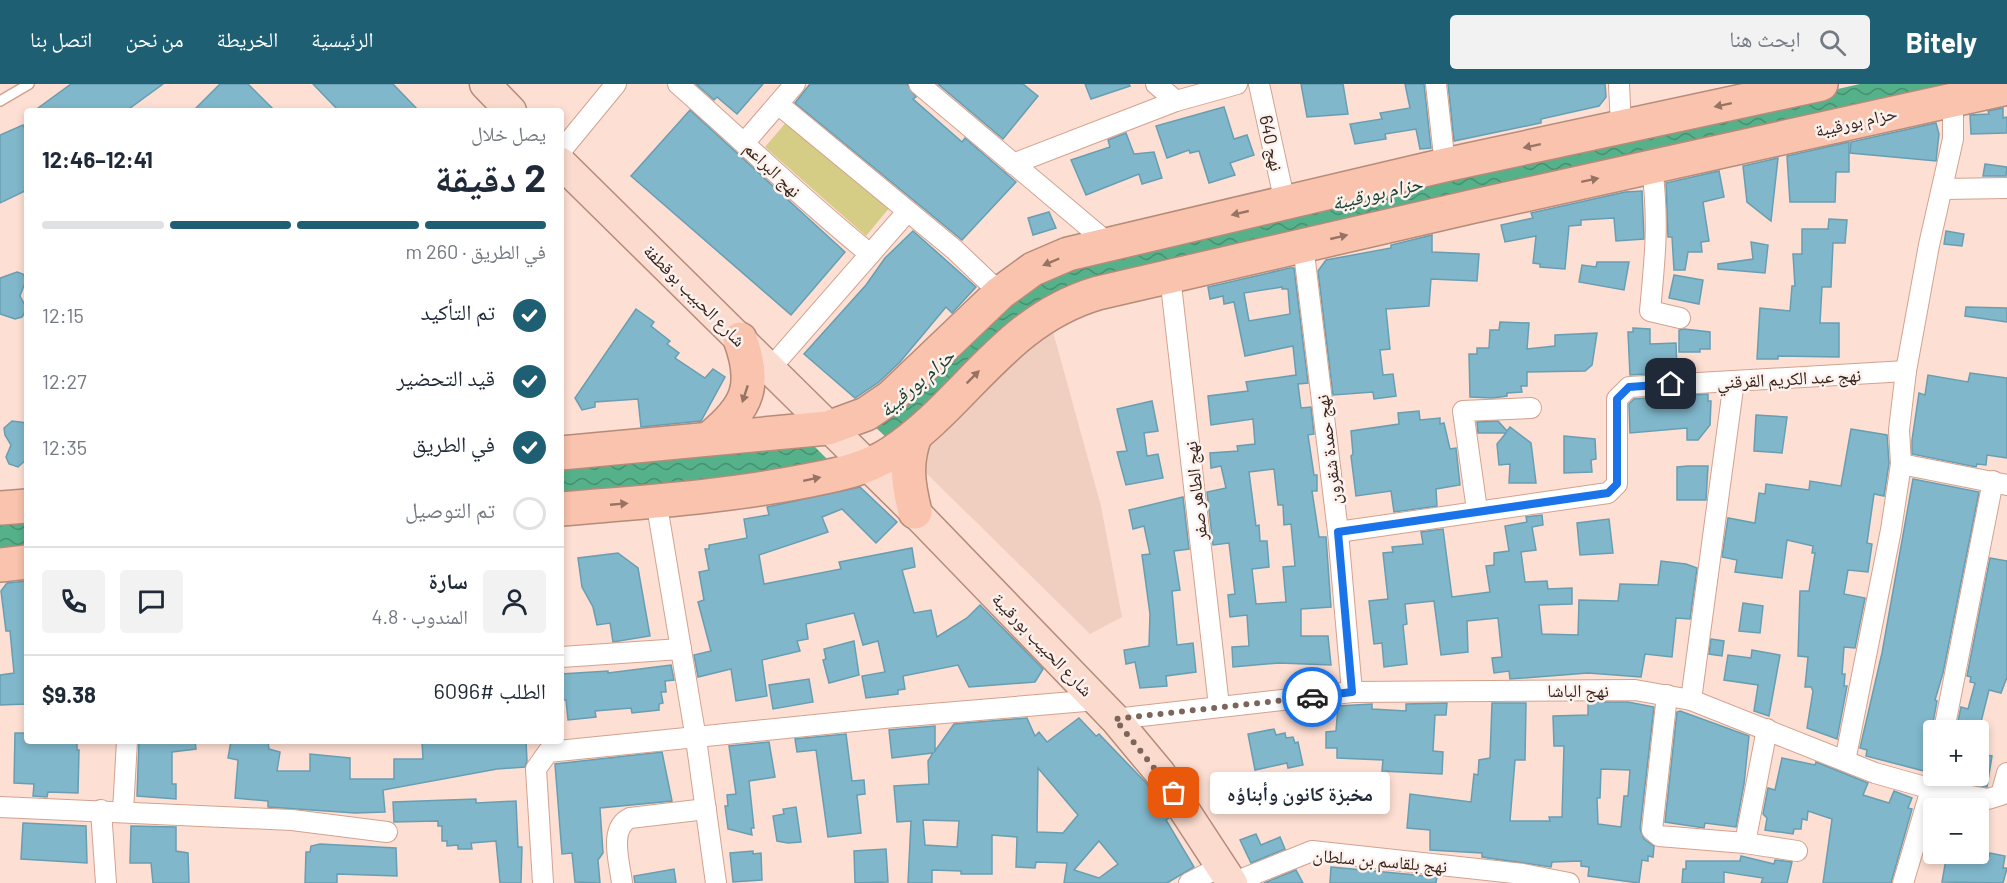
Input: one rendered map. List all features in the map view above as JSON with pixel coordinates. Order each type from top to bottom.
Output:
[{"type":"highway","points":[[564,453],[711,437],[828,428],[866,414],[891,397],[1000,293],[1033,269],[1068,254],[1621,126],[1757,91],[1821,84]]},
{"type":"highway","name":"حزام بورقيبة","points":[[564,509],[750,491],[844,473],[867,465],[915,436],[998,353],[1048,314],[1078,299],[1303,245],[2007,88]]},
{"type":"highway","points":[[711,437],[730,421],[748,390],[750,370],[740,339]]},
{"type":"highway","points":[[915,436],[909,453],[907,472],[915,512]]},
{"type":"highway","points":[[0,508],[24,506]]},
{"type":"highway","points":[[0,565],[24,562]]},
{"type":"main road","points":[[485,84],[508,108]]},
{"type":"main road","name":"شارع الحبيب بوقطفة","points":[[564,166],[828,428]]},
{"type":"main road","name":"شارع الحبيب بورقيبة","points":[[828,428],[915,512],[1106,710],[1160,773],[1228,878]]},
{"type":"street","points":[[564,147],[616,84]]},
{"type":"street","name":"نهج البراعم","points":[[678,84],[745,142],[816,210],[870,254]]},
{"type":"street","points":[[745,142],[795,84]]},
{"type":"street","points":[[919,84],[1109,244]]},
{"type":"street","points":[[1156,84],[1176,101]]},
{"type":"street","points":[[1013,164],[1176,101],[1237,84]]},
{"type":"street","name":"نهج 640","points":[[1259,84],[1285,203]]},
{"type":"street","points":[[1436,84],[1445,165]]},
{"type":"street","points":[[1619,84],[1621,126]]},
{"type":"street","points":[[1845,761],[1871,639],[1901,464],[1899,430],[1906,371],[1953,139],[1953,99]]},
{"type":"street","points":[[778,104],[955,250],[1000,293]]},
{"type":"street","points":[[1652,167],[1658,211],[1658,237],[1650,311],[1680,318]]},
{"type":"street","points":[[1942,189],[2007,188]]},
{"type":"street","points":[[769,370],[907,212]]},
{"type":"street","name":"نهج حمدة شقرون","points":[[1303,245],[1338,532],[1352,692]]},
{"type":"street","name":"نهج الطاهر صفر","points":[[1170,276],[1219,706]]},
{"type":"street","name":"نهج عبد الكريم القرقني","points":[[1338,532],[1477,510],[1608,493],[1617,484],[1617,399],[1629,387],[1906,371]]},
{"type":"street","points":[[1691,700],[1734,381]]},
{"type":"street","points":[[1477,510],[1463,411],[1531,408]]},
{"type":"street","points":[[1901,464],[2000,483],[1946,720]]},
{"type":"street","points":[[656,500],[696,739],[716,883]]},
{"type":"street","points":[[564,657],[681,649]]},
{"type":"street","name":"نهج الباشا","points":[[543,883],[537,769],[548,752],[696,739],[884,718],[1219,706],[1352,692],[1602,689],[1667,695],[1691,700],[1845,761],[1923,780]]},
{"type":"street","points":[[1667,695],[1652,830],[1659,836],[1745,843],[1797,851]]},
{"type":"street","points":[[1745,843],[1767,729]]},
{"type":"street","points":[[123,812],[127,744]]},
{"type":"street","name":"نهج الباشا","points":[[1946,786],[1988,799],[2001,795],[2007,773]]},
{"type":"street","points":[[1903,883],[1932,786]]},
{"type":"street","points":[[0,807],[292,820],[387,832]]},
{"type":"street","points":[[622,883],[617,834],[621,823],[630,818],[706,809]]},
{"type":"street","points":[[101,810],[106,883]]},
{"type":"street","name":"نهج بلقاسم بن سلطان","points":[[1189,883],[1228,878],[1312,851],[1512,873],[1569,883]]},
{"type":"lane","points":[[0,101],[29,84]]},
{"type":"shaded area","points":[[789,119],[890,207],[866,236],[765,147]]},
{"type":"shaded area","points":[[1052,328],[1101,506],[1122,617],[1090,634],[919,466],[917,452]]},
{"type":"water","points":[[1860,84],[1980,84],[1103,281],[889,440],[872,424],[1030,281],[1285,212]]},
{"type":"water","points":[[812,444],[830,462],[768,478],[564,500],[564,464]]},
{"type":"water","points":[[24,516],[24,551],[0,554],[0,518]]},
{"type":"building","points":[[71,84],[163,84],[130,108],[38,108]]},
{"type":"building","points":[[220,84],[248,84],[272,108],[196,108]]},
{"type":"building","points":[[313,84],[393,84],[416,108],[336,108]]},
{"type":"building","points":[[696,84],[763,84],[737,114],[717,97],[714,100]]},
{"type":"building","points":[[810,84],[907,84],[916,97],[913,99],[962,142],[965,138],[1016,182],[962,240],[795,103]]},
{"type":"building","points":[[938,84],[1023,84],[1038,96],[1003,139]]},
{"type":"building","points":[[1085,84],[1129,84],[1130,86],[1091,99]]},
{"type":"building","points":[[1301,84],[1343,84],[1348,114],[1307,117]]},
{"type":"building","points":[[1405,84],[1424,84],[1431,148],[1420,149],[1416,129],[1385,134],[1386,139],[1355,144],[1350,124],[1382,119],[1380,113],[1410,108]]},
{"type":"building","points":[[1448,84],[1605,84],[1606,97],[1599,106],[1541,119],[1541,123],[1454,141]]},
{"type":"building","points":[[1224,107],[1234,139],[1247,135],[1254,155],[1230,163],[1235,175],[1209,183],[1199,151],[1190,153],[1189,150],[1167,158],[1156,126]]},
{"type":"building","points":[[2003,108],[2003,118],[2007,117],[2007,133],[1971,134],[1970,115],[1989,114],[1988,111]]},
{"type":"building","points":[[690,110],[845,252],[791,315],[631,176]]},
{"type":"building","points":[[1936,123],[1939,134],[1936,161],[1850,153],[1851,142]]},
{"type":"building","points":[[23,125],[24,127],[24,191],[0,203],[0,135]]},
{"type":"building","points":[[1126,133],[1134,154],[1154,152],[1162,178],[1142,184],[1139,174],[1086,195],[1071,160],[1110,147],[1108,140]]},
{"type":"building","points":[[1849,142],[1849,172],[1836,172],[1835,202],[1790,202],[1787,156]]},
{"type":"building","points":[[1778,158],[1771,221],[1747,202],[1743,166]]},
{"type":"building","points":[[1985,164],[2007,167],[2006,176],[1983,176]]},
{"type":"building","points":[[1719,171],[1724,197],[1703,202],[1709,241],[1701,242],[1702,252],[1688,252],[1685,270],[1674,270],[1672,237],[1668,237],[1666,183]]},
{"type":"building","points":[[1642,191],[1644,239],[1616,241],[1614,218],[1581,220],[1581,225],[1569,226],[1565,269],[1540,267],[1540,264],[1533,263],[1536,236],[1505,242],[1501,225],[1533,218],[1531,213],[1625,192]]},
{"type":"building","points":[[1049,212],[1056,228],[1033,235],[1028,218]]},
{"type":"building","points":[[1829,219],[1847,220],[1845,243],[1833,243],[1831,287],[1822,287],[1820,323],[1839,323],[1839,357],[1778,356],[1778,359],[1757,359],[1760,308],[1790,311],[1792,286],[1795,286],[1793,254],[1802,254],[1802,229],[1828,229]]},
{"type":"building","points":[[913,231],[976,287],[952,313],[946,307],[900,362],[879,382],[855,398],[804,354],[866,285],[885,258]]},
{"type":"building","points":[[1946,231],[1964,234],[1962,246],[1944,244]]},
{"type":"building","points":[[1432,235],[1432,252],[1479,254],[1477,281],[1431,279],[1429,306],[1386,309],[1390,349],[1380,350],[1383,375],[1393,374],[1396,396],[1374,399],[1373,392],[1333,395],[1318,271],[1326,260],[1391,248],[1391,245]]},
{"type":"building","points":[[1751,242],[1768,245],[1765,273],[1718,269],[1718,264],[1753,259]]},
{"type":"building","points":[[1597,262],[1629,262],[1624,290],[1579,282],[1582,265],[1596,267]]},
{"type":"building","points":[[1294,268],[1308,383],[1298,384],[1301,408],[1311,407],[1314,434],[1308,435],[1314,475],[1317,475],[1317,491],[1312,491],[1319,537],[1326,537],[1331,607],[1301,609],[1301,636],[1328,636],[1331,665],[1279,663],[1233,667],[1232,647],[1249,646],[1247,615],[1230,617],[1228,595],[1235,594],[1229,543],[1213,545],[1207,492],[1226,488],[1221,466],[1211,468],[1210,453],[1238,451],[1237,446],[1255,444],[1253,419],[1211,425],[1208,396],[1248,391],[1246,382],[1296,375],[1293,346],[1245,356],[1234,302],[1224,304],[1223,296],[1210,299],[1208,287]],"holes":[[[1282,287],[1282,289],[1288,289],[1290,314],[1249,321],[1244,293]],[[1274,469],[1278,505],[1283,505],[1284,525],[1291,524],[1295,566],[1283,567],[1286,602],[1256,604],[1252,569],[1269,567],[1267,541],[1260,541],[1259,525],[1256,526],[1249,472]]]},
{"type":"building","points":[[17,272],[23,274],[24,285],[20,296],[24,303],[22,317],[15,319],[0,314],[0,278]]},
{"type":"building","points":[[1674,275],[1703,280],[1699,304],[1669,298]]},
{"type":"building","points":[[1966,307],[2007,308],[2007,322],[1965,316]]},
{"type":"building","points":[[636,309],[654,322],[651,326],[670,341],[667,344],[679,353],[675,358],[705,378],[713,369],[725,377],[701,421],[641,427],[638,399],[595,402],[595,407],[582,410],[575,398]]},
{"type":"building","points":[[1500,322],[1529,323],[1527,349],[1555,346],[1555,335],[1597,333],[1592,365],[1585,371],[1527,372],[1527,386],[1521,386],[1522,392],[1507,393],[1507,396],[1493,398],[1470,397],[1469,354],[1477,354],[1477,348],[1489,348],[1490,330],[1499,330]]},
{"type":"building","points":[[1633,328],[1650,329],[1650,344],[1676,343],[1677,372],[1630,375],[1628,332],[1633,332]]},
{"type":"building","points":[[1679,330],[1710,332],[1710,349],[1700,349],[1700,352],[1679,352]]},
{"type":"building","points":[[1970,373],[2007,378],[2007,458],[1987,455],[1986,465],[1977,464],[1976,467],[1912,454],[1919,393],[1925,395],[1928,375],[1968,382]]},
{"type":"building","points":[[1708,394],[1708,401],[1711,401],[1710,425],[1698,440],[1687,440],[1687,428],[1630,433],[1629,404],[1634,399]]},
{"type":"building","points":[[1152,401],[1158,431],[1144,433],[1147,456],[1158,454],[1163,478],[1126,485],[1117,452],[1127,451],[1117,409]]},
{"type":"building","points":[[1419,411],[1420,420],[1440,418],[1440,424],[1444,423],[1450,449],[1456,448],[1460,485],[1436,489],[1437,506],[1394,512],[1391,491],[1356,496],[1351,456],[1353,454],[1351,431],[1399,424],[1398,413]]},
{"type":"building","points":[[1756,415],[1787,417],[1782,453],[1754,451]]},
{"type":"building","points":[[12,421],[24,423],[24,462],[18,467],[9,464],[6,457],[11,445],[4,428]]},
{"type":"building","points":[[1498,421],[1507,431],[1510,427],[1531,443],[1536,483],[1509,483],[1510,464],[1499,465],[1497,444],[1506,433],[1478,433],[1477,422]]},
{"type":"building","points":[[1851,429],[1887,435],[1889,463],[1884,496],[1874,494],[1867,543],[1872,544],[1868,572],[1848,570],[1844,594],[1865,598],[1855,648],[1844,647],[1842,674],[1845,674],[1844,686],[1847,686],[1837,739],[1807,728],[1813,691],[1811,687],[1805,687],[1808,657],[1798,656],[1800,591],[1809,591],[1815,553],[1812,553],[1813,546],[1787,540],[1782,578],[1735,572],[1737,560],[1722,557],[1728,518],[1755,523],[1759,493],[1765,494],[1766,484],[1809,490],[1810,481],[1841,486]]},
{"type":"building","points":[[1564,436],[1595,439],[1596,459],[1591,460],[1592,472],[1564,473]]},
{"type":"building","points":[[1708,466],[1706,500],[1677,500],[1677,467]]},
{"type":"building","points":[[1913,479],[1979,492],[1943,673],[1935,700],[1937,701],[1933,720],[1923,720],[1923,771],[1866,756],[1867,750],[1860,748],[1882,653]]},
{"type":"building","points":[[860,487],[897,522],[876,543],[842,509],[822,517],[828,532],[759,555],[764,584],[841,569],[839,562],[912,548],[915,567],[902,570],[914,613],[931,610],[937,637],[967,618],[980,605],[1043,669],[1035,682],[969,687],[958,665],[903,676],[905,689],[898,690],[898,694],[866,698],[862,676],[885,672],[878,641],[863,645],[854,613],[806,624],[808,639],[797,641],[800,651],[762,660],[767,696],[736,701],[731,669],[698,677],[694,655],[711,651],[698,602],[704,600],[699,572],[709,570],[705,549],[709,549],[709,545],[747,538],[744,519],[769,515],[767,507]]},
{"type":"building","points":[[1183,497],[1189,549],[1174,551],[1180,590],[1172,591],[1177,645],[1193,643],[1196,672],[1166,676],[1167,686],[1140,688],[1135,662],[1126,664],[1124,650],[1149,646],[1150,614],[1142,555],[1150,554],[1144,526],[1133,529],[1129,510]]},
{"type":"building","points":[[1542,515],[1543,525],[1532,527],[1536,550],[1521,552],[1525,582],[1547,581],[1548,589],[1572,588],[1572,604],[1539,605],[1542,634],[1578,635],[1579,600],[1618,601],[1620,584],[1658,585],[1661,561],[1686,564],[1697,568],[1690,619],[1676,618],[1672,657],[1645,654],[1641,677],[1588,673],[1510,679],[1509,671],[1494,673],[1492,658],[1502,657],[1498,618],[1467,621],[1468,652],[1441,655],[1434,601],[1405,604],[1407,624],[1403,625],[1407,664],[1384,667],[1382,643],[1374,644],[1369,601],[1388,599],[1383,553],[1393,552],[1392,547],[1423,544],[1421,532],[1443,529],[1452,597],[1490,592],[1486,566],[1494,565],[1494,553],[1509,551],[1505,526],[1527,522],[1526,517]]},
{"type":"building","points":[[1609,519],[1613,553],[1580,555],[1577,523]]},
{"type":"building","points":[[618,553],[638,568],[650,636],[613,642],[610,623],[597,625],[593,607],[582,587],[578,558]]},
{"type":"building","points":[[1990,558],[2007,561],[2007,677],[2001,693],[1989,690],[1982,720],[1958,720],[1961,707],[1968,709],[1975,683],[1970,682],[1971,677],[1967,676]]},
{"type":"building","points":[[24,581],[24,704],[0,705],[0,675],[14,673],[10,631],[6,631],[1,591],[7,583]]},
{"type":"building","points":[[1743,603],[1763,606],[1760,633],[1739,631]]},
{"type":"building","points":[[1711,639],[1724,641],[1722,656],[1709,654]]},
{"type":"building","points":[[854,641],[859,675],[829,683],[823,660],[826,659],[824,649]]},
{"type":"building","points":[[1752,650],[1780,655],[1769,716],[1754,711],[1758,685],[1724,680],[1728,655],[1751,658]]},
{"type":"building","points":[[671,665],[674,680],[665,681],[666,692],[661,692],[663,703],[659,704],[659,710],[632,713],[631,708],[595,711],[596,717],[568,720],[566,700],[564,700],[564,674],[608,671],[608,673]]},
{"type":"building","points":[[809,679],[813,702],[773,709],[769,685]]},
{"type":"building","points":[[1588,702],[1628,702],[1654,707],[1640,829],[1644,839],[1654,846],[1653,857],[1648,856],[1648,861],[1642,860],[1639,883],[1588,876],[1589,867],[1581,866],[1581,861],[1552,862],[1551,867],[1482,857],[1482,853],[1430,850],[1430,830],[1407,828],[1410,794],[1471,802],[1474,774],[1478,775],[1479,760],[1490,758],[1492,703],[1526,703],[1525,760],[1515,760],[1510,821],[1550,821],[1549,817],[1562,817],[1564,746],[1554,746],[1553,716],[1588,715]],"holes":[[[1601,769],[1630,770],[1628,796],[1624,796],[1621,827],[1598,824],[1597,798],[1600,798]]]},
{"type":"building","points":[[1447,703],[1446,715],[1435,715],[1433,751],[1443,752],[1442,774],[1382,771],[1383,760],[1337,758],[1337,748],[1326,748],[1326,732],[1336,731],[1338,706],[1372,704],[1372,709],[1406,711],[1406,704]]},
{"type":"building","points":[[1680,711],[1749,736],[1744,784],[1736,827],[1705,823],[1704,828],[1665,822],[1677,712]]},
{"type":"building","points":[[1027,718],[1035,736],[1039,732],[1047,742],[1079,718],[1096,736],[1099,734],[1147,784],[1169,818],[1166,820],[1194,867],[1167,883],[1064,883],[1067,863],[1036,862],[1035,868],[1016,867],[1017,837],[992,835],[992,874],[961,874],[961,871],[932,870],[932,883],[908,883],[911,821],[897,822],[894,786],[929,784],[928,761],[933,753],[892,758],[889,730],[935,726],[935,751],[954,724]],"holes":[[[1038,768],[1078,815],[1063,833],[1037,832]],[[923,820],[959,821],[957,847],[925,845]],[[1099,841],[1118,864],[1099,878],[1074,870]]]},
{"type":"building","points":[[1274,729],[1276,735],[1285,733],[1286,738],[1293,737],[1295,743],[1298,742],[1303,765],[1288,768],[1287,763],[1255,770],[1248,734]]},
{"type":"building","points":[[15,733],[24,733],[24,744],[77,744],[77,750],[79,750],[78,793],[48,792],[47,797],[33,796],[34,784],[14,783]]},
{"type":"building","points":[[846,734],[852,781],[864,780],[865,794],[857,795],[861,833],[828,837],[816,750],[797,752],[795,739]]},
{"type":"building","points":[[769,742],[775,777],[749,781],[754,828],[751,828],[752,835],[728,829],[725,806],[728,806],[727,795],[736,794],[729,746]]},
{"type":"building","points":[[139,744],[195,744],[196,749],[172,752],[172,784],[176,784],[176,799],[137,796]]},
{"type":"building","points":[[230,744],[268,744],[269,749],[280,752],[277,771],[310,771],[310,754],[350,758],[350,779],[394,779],[394,759],[423,759],[422,744],[526,744],[527,761],[525,767],[497,769],[383,790],[385,812],[355,813],[268,807],[268,801],[235,798],[238,760],[228,758]]},
{"type":"building","points":[[662,752],[672,801],[600,808],[603,853],[598,860],[600,883],[575,882],[572,853],[562,854],[555,764]]},
{"type":"building","points":[[1989,756],[1992,756],[1989,775]]},
{"type":"building","points":[[1782,758],[1815,765],[1816,762],[1868,783],[1863,795],[1889,803],[1894,791],[1912,798],[1908,808],[1912,809],[1891,883],[1823,883],[1832,819],[1808,811],[1807,820],[1802,819],[1801,829],[1794,829],[1793,834],[1765,830],[1767,818],[1763,814],[1768,788],[1775,790]]},
{"type":"building","points":[[476,799],[476,803],[516,801],[518,847],[522,847],[521,883],[500,883],[496,841],[471,843],[472,849],[458,849],[458,845],[447,846],[447,841],[442,841],[442,826],[438,826],[438,821],[394,822],[393,802]]},
{"type":"building","points":[[796,807],[801,842],[777,841],[773,816],[784,814],[783,809]]},
{"type":"building","points":[[23,823],[86,826],[87,863],[21,859]]},
{"type":"building","points":[[131,826],[176,827],[176,851],[188,853],[189,883],[153,883],[151,863],[130,863]]},
{"type":"building","points":[[1256,834],[1261,845],[1280,837],[1285,849],[1251,863],[1240,840]]},
{"type":"building","points":[[320,844],[396,848],[397,876],[337,874],[337,883],[305,883],[306,852],[310,852],[311,846]]},
{"type":"building","points":[[886,849],[888,882],[855,883],[854,851]]},
{"type":"building","points":[[753,851],[753,854],[761,853],[762,880],[733,882],[730,853]]},
{"type":"building","points":[[1990,853],[2005,856],[2003,868],[2007,868],[2003,883],[1942,882],[1945,864],[1989,864]]},
{"type":"building","points":[[1741,856],[1774,864],[1775,860],[1792,862],[1787,883],[1761,883],[1763,878],[1724,872],[1724,883],[1682,883],[1686,861],[1740,861]]},
{"type":"building","points":[[1331,867],[1437,877],[1436,883],[1330,883]]},
{"type":"building","points":[[674,869],[676,883],[635,883],[634,876]]},
{"type":"building","points":[[1296,870],[1303,883],[1264,883]]},
{"type":"way so far","points":[[1174,793],[1115,719],[1312,697]]},
{"type":"place","name":"مخبزة كانون وأبناؤه","points":[[1174,793]]},
{"type":"route","points":[[1312,697],[1352,692],[1338,532],[1477,510],[1608,493],[1617,484],[1617,399],[1629,387],[1671,384]]}]
